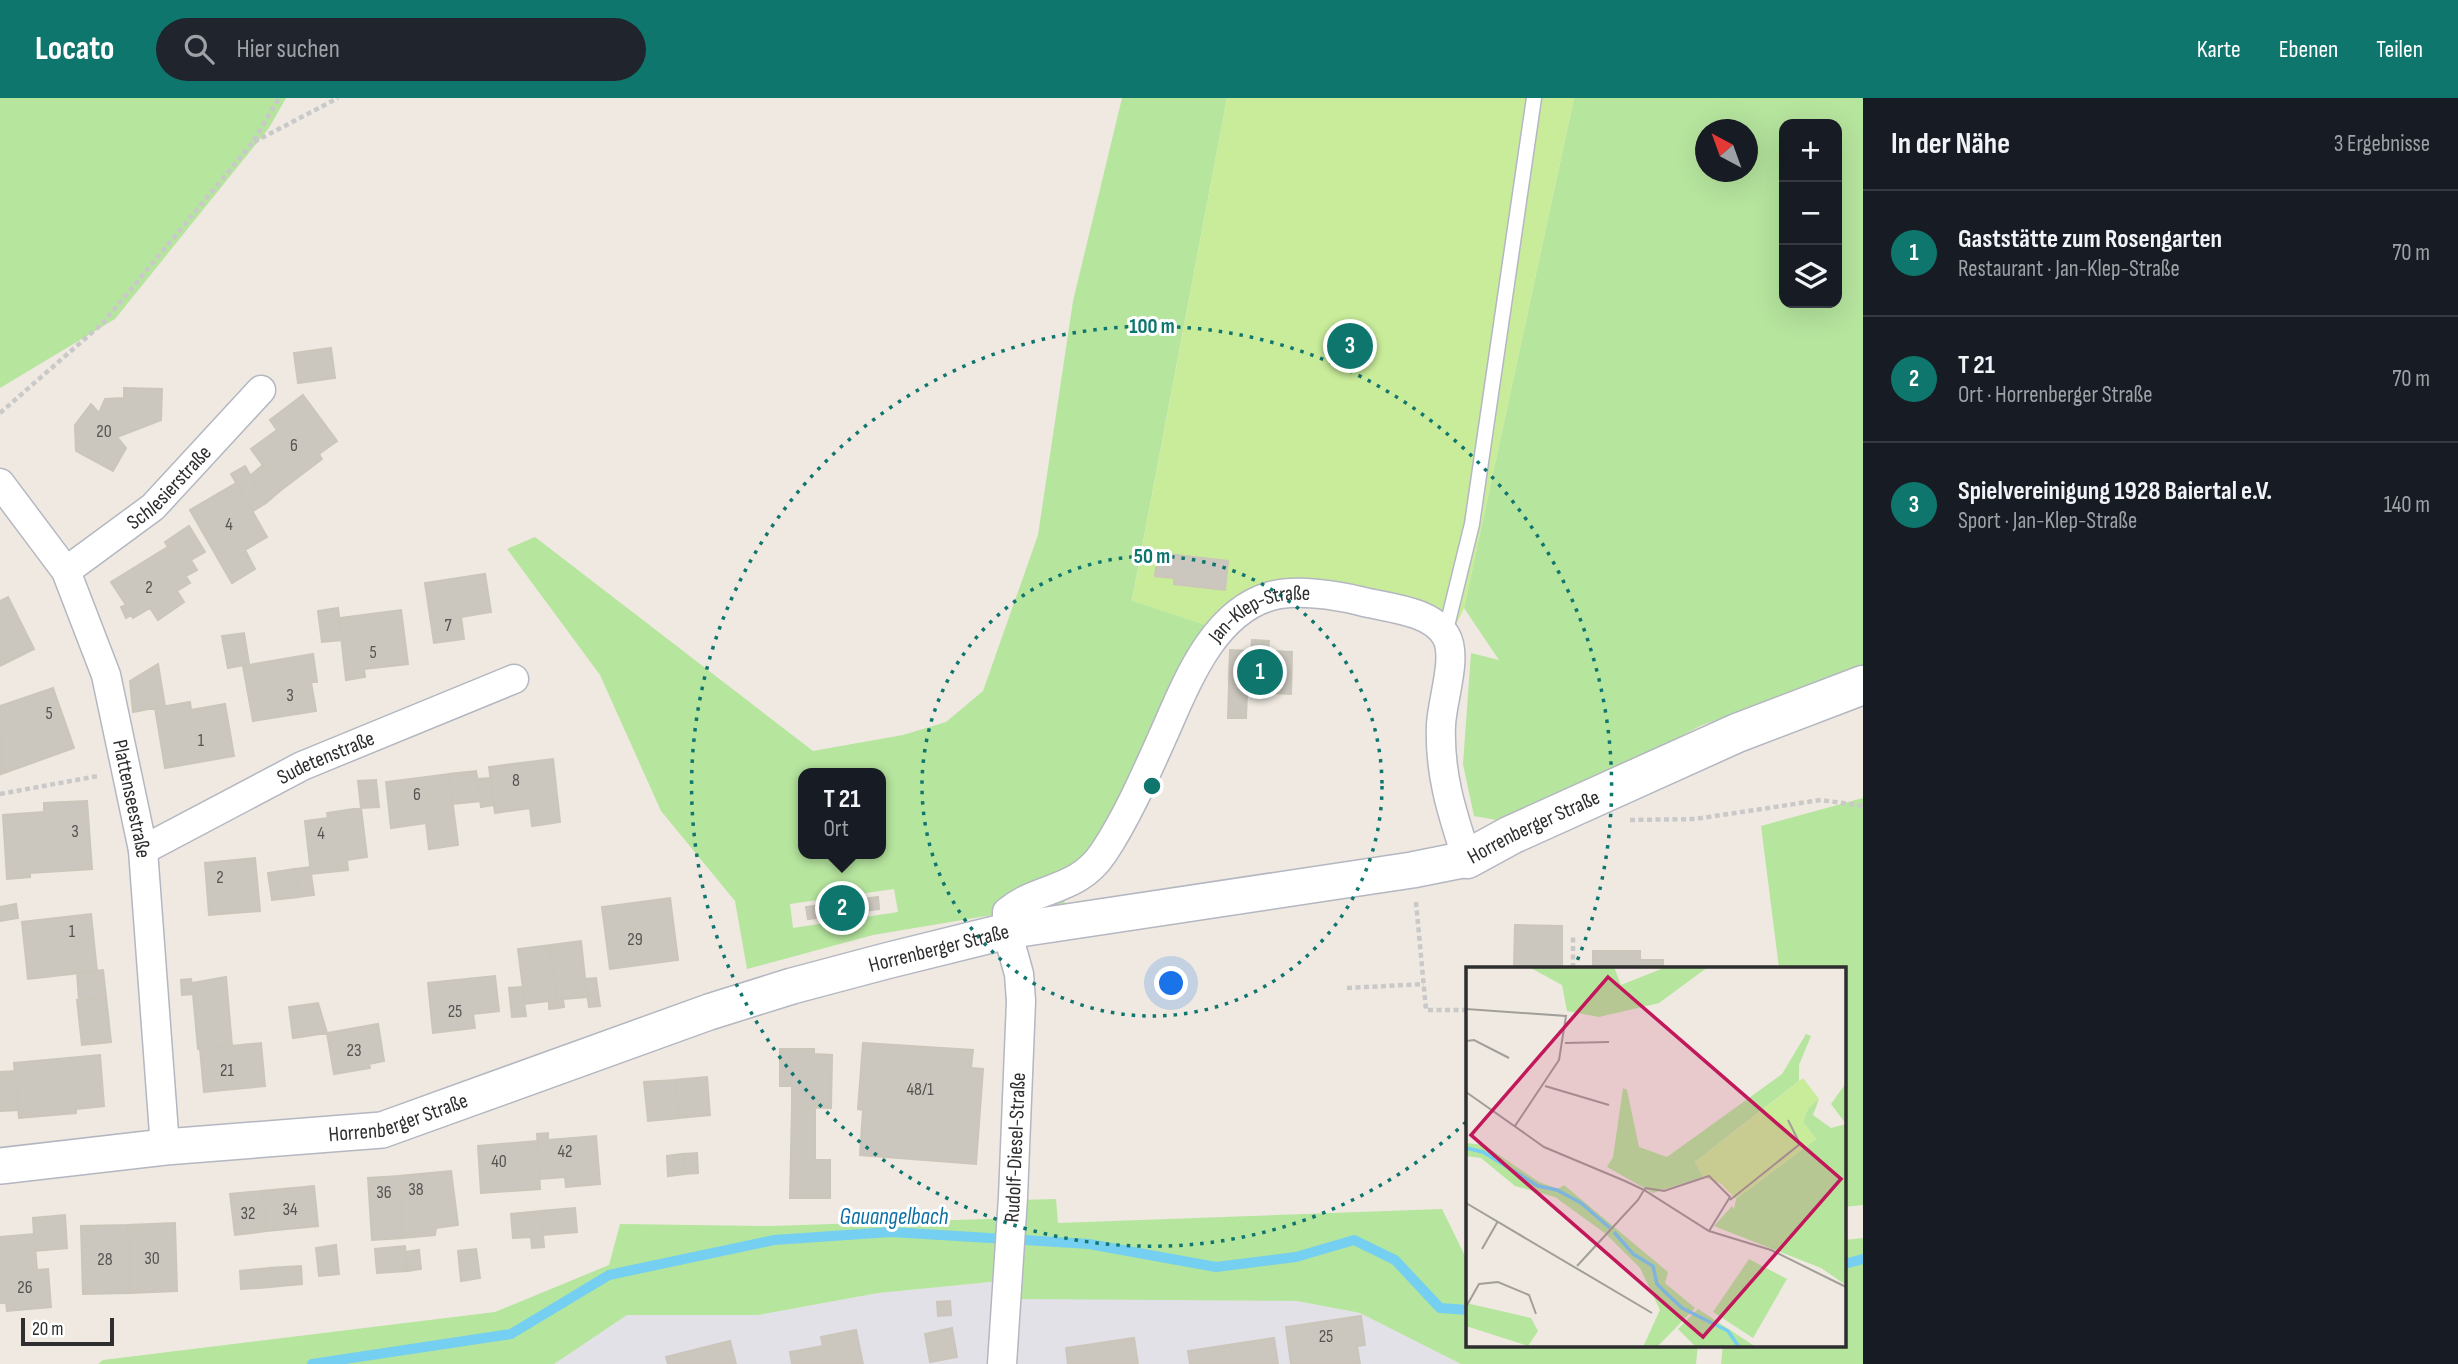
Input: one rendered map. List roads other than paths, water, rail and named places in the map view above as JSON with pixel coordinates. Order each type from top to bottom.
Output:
[{"type":"main road","name":"Horrenberger Straße","points":[[1467,859],[1511,835],[1737,733],[1863,685]]},
{"type":"street","name":"Schlesierstraße","points":[[66,570],[153,508],[261,390]]},
{"type":"street","name":"Plattenseestraße","points":[[0,483],[66,570],[106,675],[143,850],[165,1147]]},
{"type":"street","name":"Jan-Klep-Straße","points":[[1007,931],[1007,912],[1019,902],[1065,885],[1087,871],[1104,853],[1161,739],[1185,684],[1207,647],[1232,619],[1250,605],[1273,595],[1329,593],[1427,618],[1445,634]]},
{"type":"street","points":[[1445,634],[1452,649],[1441,722],[1441,758],[1446,793],[1467,859]]},
{"type":"street","name":"Sudetenstraße","points":[[143,850],[302,766],[514,678]]},
{"type":"street","name":"Horrenberger Straße","points":[[0,1166],[165,1147],[382,1130],[709,1012],[792,986],[1007,931],[1412,870],[1467,859]]},
{"type":"street","name":"Rudolf-Diesel-Straße","points":[[1002,1364],[1013,1198],[1021,1001],[1019,974],[1007,931]]},
{"type":"lane","points":[[1445,634],[1472,524],[1534,98]]},
{"type":"waterway","name":"Gauangelbach","points":[[312,1364],[511,1334],[609,1275],[774,1240],[891,1232],[1089,1244],[1216,1267],[1296,1257],[1354,1240],[1395,1260],[1440,1308],[1466,1310]]},
{"type":"waterway","name":"Gauangelbach","points":[[1846,1263],[1863,1259]]},
{"type":"place","name":"Spielvereinigung 1928 Baiertal e.V.","points":[[1350,346]]},
{"type":"place","name":"Gaststätte zum Rosengarten","points":[[1260,672]]},
{"type":"place","name":"T 21","points":[[842,908]]}]
